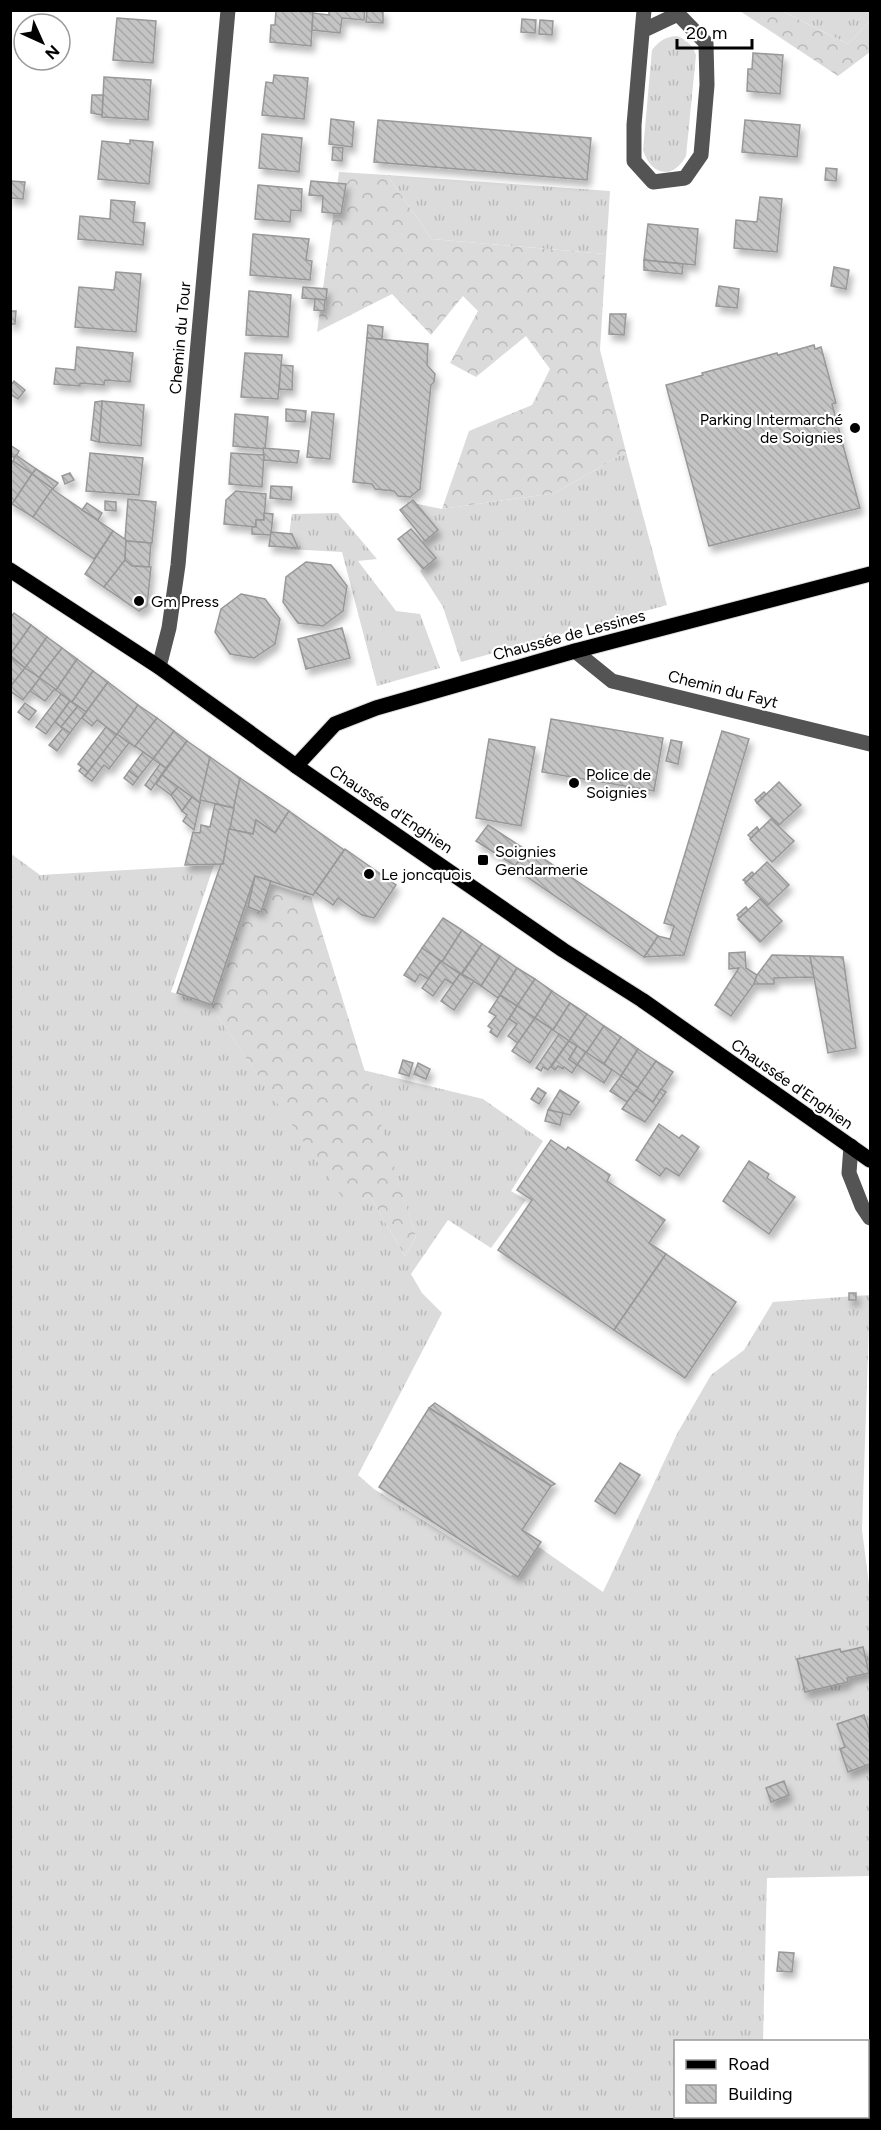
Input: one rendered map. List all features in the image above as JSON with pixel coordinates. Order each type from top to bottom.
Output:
[{"type":"main road","name":"Chaussée d'Enghien","points":[[10,570],[159,667],[296,766],[563,950],[642,1000],[870,1160]]},
{"type":"main road","name":"Chaussée de Lessines","points":[[296,766],[335,724],[376,708],[575,651],[870,574]]},
{"type":"street","name":"Chemin du Tour","points":[[159,667],[169,628],[178,565],[228,10]]},
{"type":"street","points":[[642,31],[678,14],[706,43],[707,85],[701,155],[685,178],[653,182],[634,161],[634,125],[642,31],[644,10]]},
{"type":"street","name":"Chemin du Fayt","points":[[575,651],[612,681],[870,744]]},
{"type":"street","points":[[851,1146],[849,1173],[862,1206],[870,1218]]},
{"type":"green space","points":[[740,11],[782,11],[848,44],[870,21],[870,52],[838,76]]},
{"type":"green space","points":[[782,11],[870,11],[870,21],[848,44]]},
{"type":"green space","points":[[677,36],[689,43],[696,55],[686,156],[675,169],[663,172],[651,165],[643,150],[652,50],[663,40]]},
{"type":"green space","points":[[339,172],[387,175],[432,239],[606,254],[600,350],[626,452],[555,493],[442,509],[469,431],[532,405],[550,369],[526,336],[476,377],[450,363],[478,311],[463,296],[431,335],[392,294],[317,332]]},
{"type":"green space","points":[[387,175],[610,191],[606,254],[432,239]]},
{"type":"green space","points":[[626,452],[667,605],[461,662],[443,607],[420,571],[432,559],[420,543],[432,532],[407,502],[442,509],[555,493]]},
{"type":"green space","points":[[338,513],[377,559],[358,561],[396,611],[420,614],[440,668],[377,686],[342,552],[287,549],[292,514]]},
{"type":"green space","points":[[10,853],[40,875],[214,865],[171,992],[209,1004],[348,1205],[370,1196],[405,1256],[416,1237],[363,1070],[483,1099],[543,1141],[511,1191],[526,1200],[491,1248],[448,1220],[411,1274],[422,1293],[442,1313],[358,1475],[374,1489],[511,1576],[536,1545],[603,1592],[678,1432],[711,1375],[744,1350],[773,1302],[870,1295],[862,1530],[870,1592],[870,1876],[767,1878],[763,2040],[674,2040],[674,2118],[762,2119],[11,2119]]},
{"type":"green space","points":[[253,878],[311,897],[416,1237],[405,1256],[370,1196],[348,1206],[209,1004]]},
{"type":"building","points":[[276,10],[313,12],[311,46],[270,42],[271,25],[275,25]]},
{"type":"building","points":[[329,10],[365,10],[364,20],[342,18],[340,33],[312,30],[313,13],[329,15]]},
{"type":"building","points":[[367,10],[383,10],[383,23],[366,22]]},
{"type":"building","points":[[117,18],[156,21],[153,63],[113,60]]},
{"type":"building","points":[[522,19],[536,20],[535,33],[521,32]]},
{"type":"building","points":[[540,20],[553,21],[552,35],[539,34]]},
{"type":"building","points":[[753,53],[783,55],[780,94],[747,91],[748,69],[752,69]]},
{"type":"building","points":[[274,75],[308,78],[304,119],[262,115],[266,82],[273,83]]},
{"type":"building","points":[[104,77],[151,80],[148,120],[102,117]]},
{"type":"building","points":[[92,95],[103,95],[102,115],[91,113]]},
{"type":"building","points":[[331,119],[354,122],[352,147],[329,144]]},
{"type":"building","points":[[378,120],[591,138],[587,180],[374,162]]},
{"type":"building","points":[[745,120],[800,125],[797,157],[742,152]]},
{"type":"building","points":[[262,134],[302,138],[299,172],[259,168]]},
{"type":"building","points":[[130,140],[153,142],[149,184],[98,179],[102,141],[130,144]]},
{"type":"building","points":[[333,147],[343,148],[342,161],[332,160]]},
{"type":"building","points":[[826,168],[837,169],[836,181],[825,180]]},
{"type":"building","points":[[10,181],[25,182],[23,199],[10,198]]},
{"type":"building","points":[[311,181],[346,184],[341,214],[322,212],[323,196],[309,195]]},
{"type":"building","points":[[258,185],[302,189],[301,211],[291,210],[290,222],[255,219]]},
{"type":"building","points":[[760,197],[782,199],[777,252],[734,248],[736,220],[757,222]]},
{"type":"building","points":[[111,200],[135,202],[133,222],[145,223],[143,245],[78,239],[80,216],[110,219]]},
{"type":"building","points":[[648,224],[698,229],[695,265],[644,260]]},
{"type":"building","points":[[253,234],[309,239],[306,260],[312,261],[310,280],[250,275]]},
{"type":"building","points":[[644,260],[683,264],[682,274],[644,270]]},
{"type":"building","points":[[834,267],[849,270],[846,289],[831,286]]},
{"type":"building","points":[[116,272],[141,274],[136,332],[75,327],[79,287],[114,290]]},
{"type":"building","points":[[719,286],[739,289],[737,308],[716,306]]},
{"type":"building","points":[[303,287],[327,289],[326,300],[302,298]]},
{"type":"building","points":[[249,291],[291,295],[288,337],[246,335]]},
{"type":"building","points":[[315,299],[325,300],[324,311],[314,310]]},
{"type":"building","points":[[10,311],[16,311],[15,324],[10,324]]},
{"type":"building","points":[[610,314],[626,314],[624,335],[609,334]]},
{"type":"building","points":[[368,325],[383,327],[382,339],[367,338]]},
{"type":"building","points":[[367,338],[428,344],[427,365],[435,374],[431,385],[420,489],[410,497],[398,496],[394,491],[375,489],[372,484],[353,482]]},
{"type":"building","points":[[814,345],[815,349],[821,347],[836,403],[832,404],[860,508],[709,546],[666,385],[703,375],[702,373]]},
{"type":"building","points":[[77,347],[133,353],[130,382],[105,380],[104,385],[80,383],[80,386],[54,384],[56,368],[75,370]]},
{"type":"building","points":[[245,353],[282,355],[278,399],[241,397]]},
{"type":"building","points":[[281,365],[293,366],[292,390],[279,389]]},
{"type":"building","points":[[14,381],[25,390],[18,399],[10,394],[10,386]]},
{"type":"building","points":[[102,401],[144,405],[141,446],[99,442]]},
{"type":"building","points":[[102,401],[99,442],[91,440],[95,402]]},
{"type":"building","points":[[286,409],[306,411],[305,422],[286,421]]},
{"type":"building","points":[[312,412],[334,414],[330,459],[307,457]]},
{"type":"building","points":[[235,414],[268,417],[265,449],[233,446]]},
{"type":"building","points":[[10,445],[19,451],[15,458],[10,455]]},
{"type":"building","points":[[263,448],[299,451],[297,463],[264,460]]},
{"type":"building","points":[[90,453],[143,458],[139,495],[86,491]]},
{"type":"building","points":[[231,453],[264,455],[262,487],[229,484]]},
{"type":"building","points":[[16,455],[36,469],[32,474],[13,461]]},
{"type":"building","points":[[13,461],[32,474],[12,504],[10,503],[10,464]]},
{"type":"building","points":[[36,469],[58,483],[53,489],[32,474]]},
{"type":"building","points":[[70,473],[74,480],[65,484],[62,476]]},
{"type":"building","points":[[32,474],[53,489],[33,517],[12,504]]},
{"type":"building","points":[[271,486],[292,487],[291,500],[270,498]]},
{"type":"building","points":[[52,489],[113,531],[94,559],[33,517]]},
{"type":"building","points":[[236,491],[266,494],[264,520],[256,520],[256,527],[224,524],[226,500]]},
{"type":"building","points":[[128,499],[156,502],[152,543],[126,541]]},
{"type":"building","points":[[413,500],[438,530],[425,541],[400,510]]},
{"type":"building","points":[[105,501],[116,502],[116,511],[105,510]]},
{"type":"building","points":[[87,503],[102,513],[98,520],[82,510]]},
{"type":"building","points":[[264,513],[273,514],[271,535],[252,534],[252,527],[256,527],[256,520],[264,520]]},
{"type":"building","points":[[411,529],[436,558],[423,569],[398,539]]},
{"type":"building","points":[[113,531],[126,540],[125,560],[104,587],[85,574]]},
{"type":"building","points":[[271,532],[292,534],[298,548],[269,546]]},
{"type":"building","points":[[126,541],[151,543],[149,567],[132,566],[125,560]]},
{"type":"building","points":[[125,560],[132,566],[151,567],[147,606],[139,611],[104,587]]},
{"type":"building","points":[[306,562],[331,565],[347,586],[343,611],[323,626],[298,623],[283,602],[286,577]]},
{"type":"building","points":[[241,594],[265,599],[280,619],[275,644],[254,658],[230,654],[215,632],[221,609]]},
{"type":"building","points":[[14,613],[31,625],[10,655],[10,618]]},
{"type":"building","points":[[31,625],[47,637],[25,668],[10,655]]},
{"type":"building","points":[[342,628],[350,658],[306,669],[298,639]]},
{"type":"building","points":[[47,637],[62,648],[39,678],[25,668]]},
{"type":"building","points":[[62,648],[77,659],[56,690],[39,678]]},
{"type":"building","points":[[10,657],[25,668],[10,687]]},
{"type":"building","points":[[77,659],[93,671],[72,702],[56,690]]},
{"type":"building","points":[[25,668],[40,678],[23,700],[10,691],[10,687]]},
{"type":"building","points":[[93,671],[108,682],[86,712],[72,702]]},
{"type":"building","points":[[40,678],[55,689],[45,701],[30,691]]},
{"type":"building","points":[[108,682],[138,705],[117,735],[97,720],[92,726],[82,718]]},
{"type":"building","points":[[61,694],[70,701],[46,734],[36,727]]},
{"type":"building","points":[[70,701],[78,706],[61,727],[55,722]]},
{"type":"building","points":[[25,703],[36,711],[29,720],[18,712]]},
{"type":"building","points":[[138,705],[157,718],[135,747],[117,734]]},
{"type":"building","points":[[78,706],[86,712],[70,733],[61,727]]},
{"type":"building","points":[[157,718],[174,731],[153,759],[135,746]]},
{"type":"building","points":[[551,719],[663,738],[654,791],[542,772]]},
{"type":"building","points":[[106,727],[117,735],[88,772],[78,764]]},
{"type":"building","points":[[63,728],[70,733],[57,751],[49,745]]},
{"type":"building","points":[[174,731],[187,741],[166,768],[153,759]]},
{"type":"building","points":[[722,731],[749,739],[684,955],[644,957],[658,936],[670,939],[674,926],[664,923]]},
{"type":"building","points":[[117,734],[129,743],[109,769],[104,765],[92,781],[85,776]]},
{"type":"building","points":[[489,739],[535,747],[521,826],[476,818]]},
{"type":"building","points":[[671,740],[682,742],[678,764],[666,761]]},
{"type":"building","points":[[187,741],[210,757],[200,803],[162,775]]},
{"type":"building","points":[[143,752],[153,759],[138,778],[129,771]]},
{"type":"building","points":[[210,757],[240,778],[234,808],[200,800]]},
{"type":"building","points":[[160,764],[166,768],[151,790],[145,785]]},
{"type":"building","points":[[82,767],[88,772],[85,776],[79,771]]},
{"type":"building","points":[[129,771],[138,778],[133,785],[124,778]]},
{"type":"building","points":[[162,775],[178,787],[171,795],[156,784]]},
{"type":"building","points":[[240,778],[289,811],[275,833],[256,820],[253,834],[229,829]]},
{"type":"building","points":[[779,782],[801,805],[779,825],[757,803]]},
{"type":"building","points":[[178,787],[192,797],[182,811],[171,795]]},
{"type":"building","points":[[764,792],[766,794],[757,803],[755,800]]},
{"type":"building","points":[[192,797],[200,803],[194,830],[183,821],[187,815],[182,811]]},
{"type":"building","points":[[215,804],[234,808],[223,864],[185,865],[193,832],[200,833],[201,825],[210,827]]},
{"type":"building","points":[[289,811],[344,850],[313,895],[255,876],[212,1005],[177,993],[221,864],[223,864],[229,829],[253,834],[256,820],[275,833]]},
{"type":"building","points":[[771,819],[794,841],[772,862],[750,839]]},
{"type":"building","points":[[488,825],[526,850],[515,866],[476,841]]},
{"type":"building","points":[[757,827],[759,830],[751,838],[748,835]]},
{"type":"building","points":[[528,848],[658,936],[644,957],[514,868]]},
{"type":"building","points":[[345,849],[396,885],[374,918],[362,915],[338,898],[333,905],[315,892]]},
{"type":"building","points":[[767,862],[789,885],[768,905],[745,883]]},
{"type":"building","points":[[752,872],[754,874],[746,882],[743,880]]},
{"type":"building","points":[[255,876],[271,881],[261,912],[248,907]]},
{"type":"building","points":[[760,899],[782,921],[760,942],[738,919]]},
{"type":"building","points":[[746,907],[748,910],[739,918],[737,915]]},
{"type":"building","points":[[443,918],[462,930],[442,962],[422,948]]},
{"type":"building","points":[[462,930],[482,944],[461,974],[442,962]]},
{"type":"building","points":[[482,944],[500,956],[481,986],[462,974]]},
{"type":"building","points":[[422,948],[441,961],[428,979],[420,974],[415,982],[404,975]]},
{"type":"building","points":[[745,952],[746,968],[757,975],[754,984],[731,1016],[715,1005],[739,968],[729,969],[729,953]]},
{"type":"building","points":[[772,955],[810,956],[815,977],[774,978],[774,984],[754,984],[757,975]]},
{"type":"building","points":[[500,956],[517,968],[498,998],[481,986]]},
{"type":"building","points":[[810,956],[843,957],[856,1048],[828,1053]]},
{"type":"building","points":[[441,961],[460,974],[453,984],[445,979],[433,996],[422,988]]},
{"type":"building","points":[[517,968],[535,979],[517,1006],[500,995]]},
{"type":"building","points":[[460,974],[474,981],[454,1010],[441,1001]]},
{"type":"building","points":[[535,979],[552,991],[535,1018],[517,1006]]},
{"type":"building","points":[[552,991],[570,1003],[553,1030],[535,1018]]},
{"type":"building","points":[[500,995],[517,1006],[497,1037],[490,1032],[492,1029],[488,1026],[496,1016],[489,1012]]},
{"type":"building","points":[[570,1003],[587,1014],[569,1041],[553,1030]]},
{"type":"building","points":[[517,1006],[535,1018],[518,1043],[508,1036],[517,1024],[509,1019]]},
{"type":"building","points":[[587,1014],[604,1026],[586,1053],[569,1041]]},
{"type":"building","points":[[535,1018],[552,1029],[530,1063],[512,1051]]},
{"type":"building","points":[[604,1026],[621,1037],[604,1064],[586,1053]]},
{"type":"building","points":[[559,1034],[569,1041],[548,1070],[543,1067],[541,1071],[536,1068]]},
{"type":"building","points":[[621,1037],[638,1049],[621,1076],[604,1064]]},
{"type":"building","points":[[569,1041],[577,1046],[569,1059],[577,1065],[572,1073],[564,1067],[563,1069],[558,1066],[555,1070],[551,1067]]},
{"type":"building","points":[[577,1046],[586,1052],[577,1065],[569,1059]]},
{"type":"building","points":[[638,1049],[656,1061],[638,1088],[621,1076]]},
{"type":"building","points":[[586,1052],[612,1070],[604,1083],[577,1065]]},
{"type":"building","points":[[403,1060],[413,1063],[409,1076],[399,1073]]},
{"type":"building","points":[[656,1061],[673,1072],[653,1102],[636,1090]]},
{"type":"building","points":[[418,1063],[430,1069],[426,1079],[414,1074]]},
{"type":"building","points":[[621,1076],[638,1088],[627,1102],[610,1091]]},
{"type":"building","points":[[538,1088],[546,1093],[539,1104],[531,1099]]},
{"type":"building","points":[[661,1089],[666,1092],[645,1122],[622,1109],[636,1090],[653,1102]]},
{"type":"building","points":[[560,1090],[579,1102],[570,1115],[548,1110]]},
{"type":"building","points":[[548,1110],[563,1113],[560,1125],[545,1121]]},
{"type":"building","points":[[659,1124],[679,1138],[682,1135],[699,1147],[679,1176],[666,1168],[660,1176],[636,1160]]},
{"type":"building","points":[[551,1140],[566,1150],[568,1147],[610,1175],[607,1181],[665,1220],[649,1243],[666,1254],[614,1330],[498,1250],[532,1200],[517,1190]]},
{"type":"building","points":[[749,1161],[769,1174],[767,1178],[795,1197],[769,1234],[723,1201]]},
{"type":"building","points":[[666,1254],[736,1302],[685,1378],[614,1330]]},
{"type":"building","points":[[849,1293],[856,1293],[856,1300],[849,1300]]},
{"type":"building","points":[[435,1403],[555,1484],[551,1486],[429,1408]]},
{"type":"building","points":[[429,1408],[551,1486],[522,1530],[541,1542],[518,1577],[379,1487]]},
{"type":"building","points":[[620,1463],[640,1475],[615,1514],[595,1501]]},
{"type":"building","points":[[863,1647],[869,1673],[847,1678],[848,1682],[805,1692],[797,1659],[840,1649],[841,1652]]},
{"type":"building","points":[[864,1715],[870,1733],[868,1733],[870,1764],[848,1772],[840,1749],[845,1747],[837,1724]]},
{"type":"building","points":[[784,1781],[789,1795],[771,1802],[766,1788]]},
{"type":"building","points":[[779,1952],[794,1953],[792,1972],[777,1971]]},
{"type":"place","name":"Parking Intermarché de Soignies","points":[[855,428]]},
{"type":"place","name":"Gm Press","points":[[139,601]]},
{"type":"place","name":"Police de Soignies","points":[[574,783]]},
{"type":"place","name":"Soignies Gendarmerie","points":[[483,860]]},
{"type":"place","name":"Le joncquois","points":[[369,874]]}]
